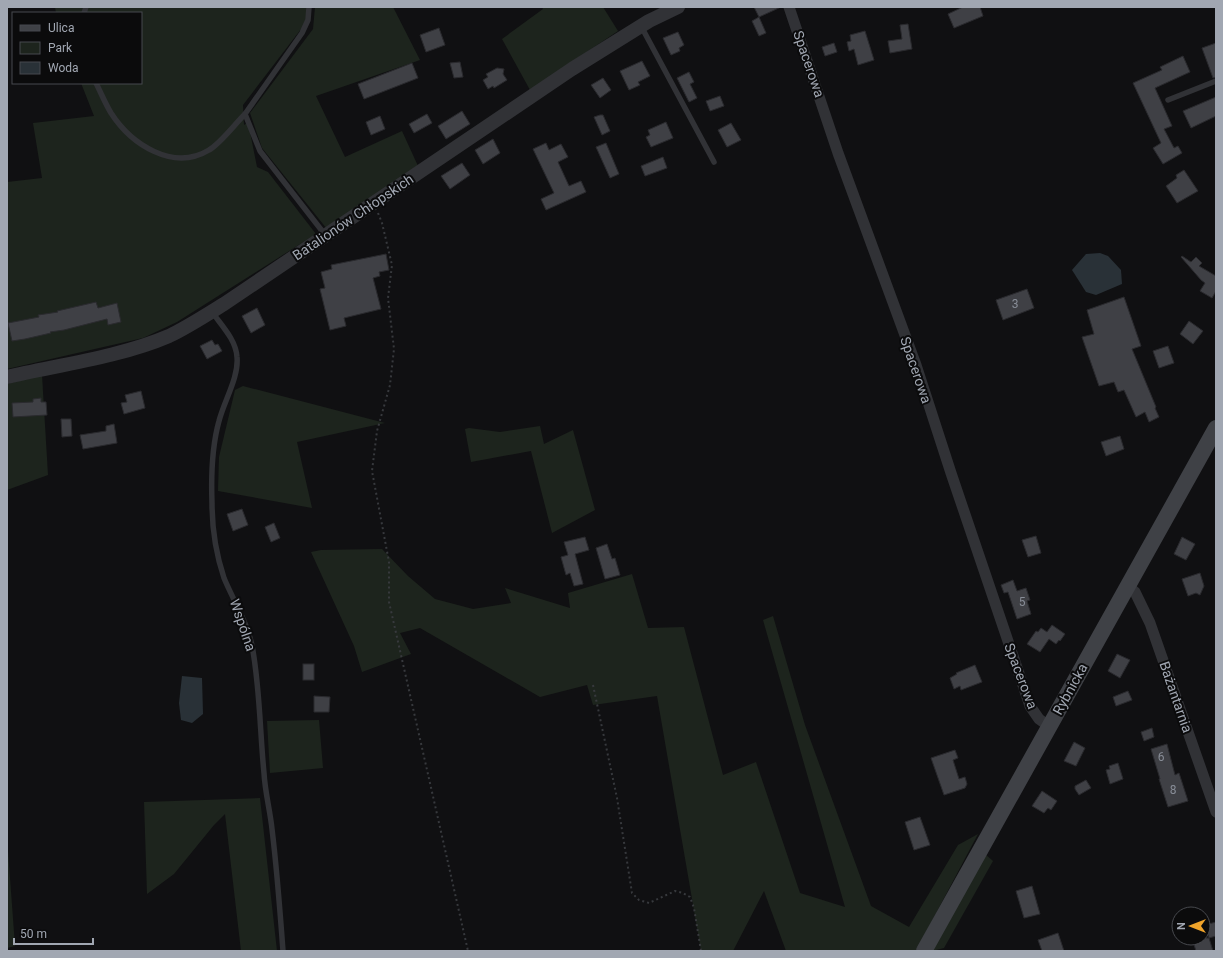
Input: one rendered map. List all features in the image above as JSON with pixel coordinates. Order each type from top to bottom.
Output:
[{"type":"main road","name":"Rybnicka","points":[[924,951],[1129,587],[1216,428]]},
{"type":"street","name":"Batalionów Chłopskich","points":[[7,377],[109,354],[145,344],[187,327],[326,236],[572,69],[641,26],[678,7]]},
{"type":"street","name":"Spacerowa","points":[[789,7],[838,152],[916,365],[953,480],[1030,706],[1039,719],[1050,727]]},
{"type":"street","name":"Bażantarnia","points":[[1129,587],[1135,592],[1150,623],[1216,812]]},
{"type":"lane","points":[[96,84],[111,113],[131,136],[144,146],[157,153],[169,157],[191,157],[210,150],[245,114],[302,33],[308,20],[309,7]]},
{"type":"lane","points":[[641,26],[714,162]]},
{"type":"lane","points":[[1168,100],[1216,81]]},
{"type":"lane","points":[[245,114],[260,151],[326,236]]},
{"type":"lane","name":"Wspólna","points":[[212,312],[235,345],[238,358],[236,370],[223,408],[216,438],[212,504],[215,539],[224,577],[247,629],[253,650],[257,677],[264,775],[272,829],[283,951]]},
{"type":"path","points":[[374,203],[382,223],[392,265],[388,298],[394,349],[390,385],[376,431],[372,470],[389,562],[389,602],[468,951]]},
{"type":"path","points":[[593,685],[617,798],[632,893],[639,900],[649,903],[675,891],[690,897],[694,908],[701,951]]},
{"type":"green space","points":[[55,7],[306,7],[308,20],[243,105],[244,125],[248,122],[257,167],[268,172],[316,234],[177,322],[143,338],[7,369],[7,182],[42,178],[33,123],[94,116],[81,84],[142,84],[142,12],[56,12]]},
{"type":"green space","points":[[315,7],[393,7],[420,60],[316,96],[345,157],[402,131],[418,166],[327,229],[262,148],[250,113],[313,29]]},
{"type":"green space","points":[[542,7],[603,7],[618,31],[530,90],[502,39],[543,9]]},
{"type":"green space","points":[[42,375],[48,475],[7,490],[7,384]]},
{"type":"green space","points":[[243,386],[385,423],[297,442],[312,508],[218,491],[219,457],[235,390]]},
{"type":"green space","points":[[540,426],[544,444],[573,430],[595,510],[552,533],[531,451],[471,462],[465,429],[469,428],[500,432]]},
{"type":"green space","points":[[382,549],[408,576],[435,599],[473,609],[511,603],[505,588],[570,608],[568,593],[632,574],[648,628],[684,627],[723,775],[756,762],[800,893],[845,907],[763,620],[773,616],[805,725],[871,906],[909,927],[958,845],[978,834],[916,951],[786,951],[764,891],[733,951],[701,951],[657,696],[593,705],[587,685],[540,697],[420,628],[400,633],[411,654],[362,672],[354,646],[311,552],[321,550]]},
{"type":"green space","points":[[319,720],[323,768],[270,773],[267,721]]},
{"type":"green space","points":[[260,798],[277,951],[241,951],[225,814],[214,825],[174,874],[147,894],[144,802]]},
{"type":"green space","points":[[7,837],[15,946],[7,948]]},
{"type":"green space","points":[[985,854],[993,861],[944,948],[932,951]]},
{"type":"water","points":[[1100,253],[1108,256],[1121,270],[1122,284],[1096,295],[1086,292],[1072,270],[1086,254]]},
{"type":"water","points":[[182,676],[202,678],[203,714],[192,723],[181,720],[179,703]]},
{"type":"building","points":[[754,7],[781,7],[759,17]]},
{"type":"building","points":[[963,7],[980,7],[983,16],[954,28],[948,14]]},
{"type":"building","points":[[759,17],[766,33],[759,36],[752,21]]},
{"type":"building","points":[[908,24],[912,49],[890,53],[888,41],[902,39],[900,25]]},
{"type":"building","points":[[439,28],[445,45],[426,52],[420,35]]},
{"type":"building","points":[[865,31],[874,60],[858,65],[854,49],[849,51],[847,42],[851,41],[850,35]]},
{"type":"building","points":[[678,32],[684,45],[679,48],[680,51],[671,55],[663,38]]},
{"type":"building","points":[[834,43],[837,52],[825,56],[822,47]]},
{"type":"building","points":[[1216,43],[1216,77],[1213,78],[1202,48]]},
{"type":"building","points":[[1183,56],[1190,72],[1155,88],[1172,126],[1164,129],[1174,148],[1178,146],[1182,153],[1163,164],[1153,148],[1161,143],[1133,83],[1162,70],[1160,67]]},
{"type":"building","points":[[642,61],[650,76],[638,82],[640,85],[629,90],[620,71]]},
{"type":"building","points":[[460,62],[463,77],[454,78],[450,63]]},
{"type":"building","points":[[412,63],[418,78],[364,99],[358,84]]},
{"type":"building","points":[[497,68],[504,69],[503,74],[507,80],[494,88],[493,86],[488,89],[483,80],[488,77],[486,74]]},
{"type":"building","points":[[689,72],[694,82],[690,84],[697,98],[689,102],[677,78]]},
{"type":"building","points":[[603,78],[611,90],[600,98],[591,85]]},
{"type":"building","points":[[720,96],[724,106],[710,111],[706,101]]},
{"type":"building","points":[[1216,97],[1216,116],[1191,128],[1183,111]]},
{"type":"building","points":[[462,111],[470,124],[446,139],[438,126]]},
{"type":"building","points":[[427,114],[432,123],[414,133],[409,124]]},
{"type":"building","points":[[603,115],[610,131],[602,135],[594,117]]},
{"type":"building","points":[[380,116],[385,129],[371,135],[366,122]]},
{"type":"building","points":[[666,122],[673,138],[651,147],[646,137],[650,135],[648,130]]},
{"type":"building","points":[[731,123],[741,140],[727,147],[718,130]]},
{"type":"building","points":[[493,139],[500,153],[483,164],[475,150]]},
{"type":"building","points":[[546,143],[549,150],[561,144],[568,157],[558,162],[569,186],[581,181],[586,192],[546,210],[541,199],[554,193],[533,149]]},
{"type":"building","points":[[606,143],[619,174],[610,178],[596,147]]},
{"type":"building","points":[[663,157],[667,168],[645,176],[641,166]]},
{"type":"building","points":[[462,163],[470,175],[450,189],[441,176]]},
{"type":"building","points":[[1184,170],[1198,191],[1177,203],[1166,186],[1177,178],[1176,175]]},
{"type":"building","points":[[386,254],[389,270],[379,272],[380,276],[373,278],[381,309],[344,318],[346,326],[330,330],[320,289],[325,288],[321,272],[332,269],[331,265]]},
{"type":"building","points":[[1182,256],[1191,262],[1196,257],[1202,263],[1199,266],[1216,276],[1216,291],[1212,298],[1200,291],[1205,283],[1181,257]]},
{"type":"building","points":[[1027,289],[1034,308],[1003,320],[996,300]]},
{"type":"building","points":[[1124,297],[1141,346],[1132,349],[1159,417],[1149,422],[1145,412],[1136,417],[1124,390],[1118,392],[1114,382],[1099,386],[1082,337],[1094,334],[1087,310]]},
{"type":"building","points":[[96,302],[98,308],[117,303],[121,322],[108,325],[107,319],[12,341],[8,323],[39,317],[38,315],[58,312],[57,311]]},
{"type":"building","points":[[257,308],[265,325],[251,333],[242,316]]},
{"type":"building","points":[[1189,321],[1203,331],[1193,344],[1180,334]]},
{"type":"building","points":[[212,340],[215,345],[218,344],[222,351],[207,359],[200,346]]},
{"type":"building","points":[[1168,346],[1174,363],[1159,368],[1153,351]]},
{"type":"building","points":[[141,391],[145,408],[124,414],[121,403],[127,402],[125,395]]},
{"type":"building","points":[[41,398],[41,402],[46,402],[47,415],[13,417],[12,403],[33,402],[33,399]]},
{"type":"building","points":[[61,419],[71,419],[72,436],[62,437]]},
{"type":"building","points":[[114,424],[117,443],[83,449],[80,435],[106,431],[106,426]]},
{"type":"building","points":[[1120,436],[1124,449],[1106,456],[1101,442]]},
{"type":"building","points":[[242,509],[248,525],[233,531],[227,514]]},
{"type":"building","points":[[274,523],[280,538],[271,542],[265,527]]},
{"type":"building","points":[[1036,536],[1041,553],[1028,557],[1022,540]]},
{"type":"building","points":[[585,537],[589,550],[575,554],[583,584],[574,586],[570,573],[566,575],[561,557],[568,555],[564,542]]},
{"type":"building","points":[[1182,537],[1195,544],[1186,560],[1174,554]]},
{"type":"building","points":[[607,544],[612,559],[615,558],[620,575],[605,579],[596,548]]},
{"type":"building","points":[[1200,573],[1204,586],[1200,595],[1196,593],[1188,596],[1182,579]]},
{"type":"building","points":[[1013,580],[1017,591],[1026,588],[1030,600],[1027,601],[1031,614],[1017,619],[1008,592],[1004,593],[1001,585]]},
{"type":"building","points":[[1052,625],[1065,634],[1060,641],[1059,640],[1056,644],[1049,639],[1040,652],[1027,644],[1036,631],[1038,632],[1041,628],[1047,632]]},
{"type":"building","points":[[1117,654],[1130,660],[1120,678],[1108,671]]},
{"type":"building","points":[[303,664],[314,664],[314,680],[303,680]]},
{"type":"building","points":[[975,665],[982,682],[961,690],[960,686],[954,689],[950,678],[957,674],[956,673]]},
{"type":"building","points":[[1128,691],[1132,700],[1116,706],[1113,697]]},
{"type":"building","points":[[314,696],[330,697],[329,712],[314,712]]},
{"type":"building","points":[[1152,728],[1154,737],[1144,741],[1141,732]]},
{"type":"building","points":[[1074,742],[1085,748],[1076,766],[1064,761]]},
{"type":"building","points":[[1167,744],[1175,775],[1179,773],[1188,801],[1168,807],[1151,749]]},
{"type":"building","points":[[955,750],[958,758],[953,760],[959,779],[965,777],[967,784],[965,788],[944,795],[931,758]]},
{"type":"building","points":[[1118,763],[1123,779],[1110,784],[1106,770],[1110,769],[1109,766]]},
{"type":"building","points":[[1086,780],[1091,788],[1079,795],[1075,789],[1075,786]]},
{"type":"building","points":[[1042,791],[1057,801],[1051,810],[1048,808],[1044,813],[1032,806]]},
{"type":"building","points":[[920,817],[930,845],[914,850],[905,822]]},
{"type":"building","points":[[1032,886],[1040,914],[1024,918],[1016,891]]},
{"type":"building","points":[[1216,922],[1216,936],[1211,937],[1211,923]]},
{"type":"building","points":[[1058,933],[1064,951],[1042,951],[1038,940]]},
{"type":"building","points":[[1211,944],[1213,951],[1196,951],[1194,946],[1211,946]]}]
